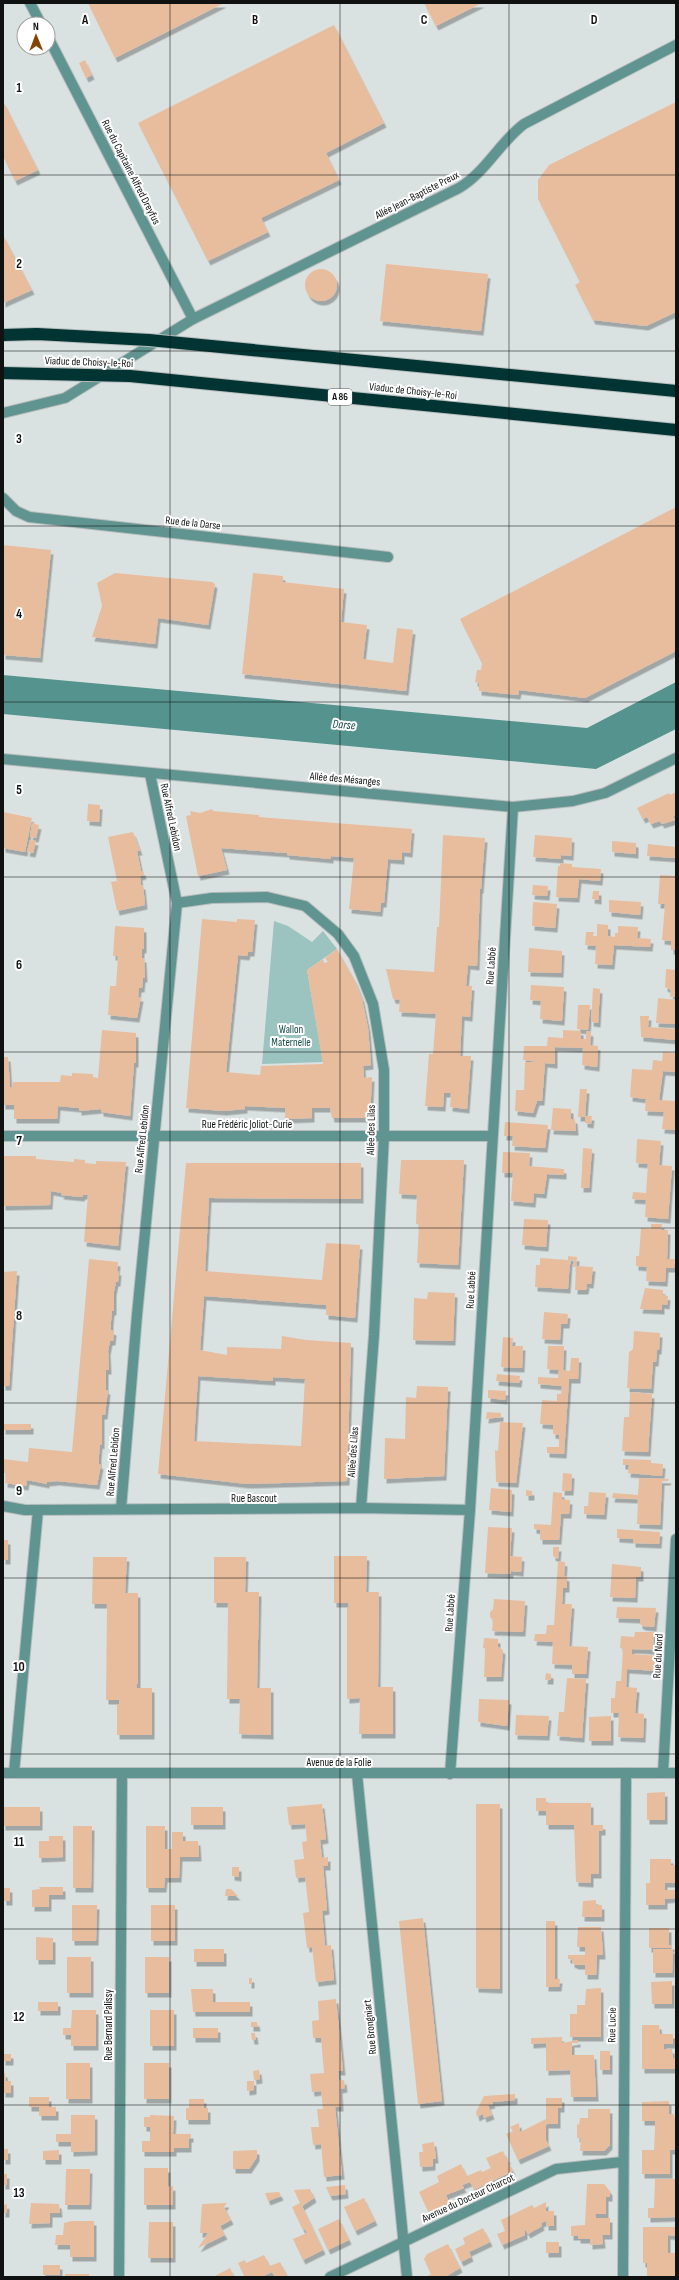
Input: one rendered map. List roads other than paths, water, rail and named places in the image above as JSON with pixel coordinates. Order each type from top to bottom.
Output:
[{"type":"highway","points":[[3,335],[37,334],[149,340],[676,391]]},
{"type":"highway","name":"Viaduc de Choisy-le-Roi","points":[[3,373],[130,376],[676,430]]},
{"type":"street","points":[[30,3],[37,16]]},
{"type":"street","name":"Allée Jean-Baptiste Preux","points":[[3,413],[64,398],[193,319],[459,188],[472,178],[511,134],[524,124],[676,45]]},
{"type":"street","name":"Rue du Capitaine Alfred Dreyfus","points":[[56,53],[193,319]]},
{"type":"street","name":"Rue de la Darse","points":[[3,498],[16,511],[29,518],[388,557]]},
{"type":"street","name":"Allée des Mésanges","points":[[3,759],[513,807],[573,801],[605,793],[676,758]]},
{"type":"street","name":"Rue Alfred Lebidon","points":[[121,1509],[137,1315],[177,903],[150,774]]},
{"type":"street","name":"Rue Labbé","points":[[450,1774],[470,1510],[513,807]]},
{"type":"street","name":"Allée des Lilas","points":[[177,903],[206,899],[267,897],[306,906],[338,934],[354,956],[373,1004],[384,1070],[384,1135],[374,1335],[361,1508]]},
{"type":"street","name":"Rue Frédéric Joliot-Curie","points":[[3,1136],[492,1136]]},
{"type":"street","name":"Rue Bascout","points":[[3,1506],[20,1510],[361,1508],[470,1510]]},
{"type":"street","points":[[14,1773],[38,1510]]},
{"type":"street","name":"Rue du Nord","points":[[663,1773],[676,1539]]},
{"type":"street","name":"Avenue de la Folie","points":[[3,1773],[676,1773]]},
{"type":"street","name":"Rue Lucie","points":[[623,2277],[622,2162],[626,1773]]},
{"type":"street","name":"Rue Bernard Palissy","points":[[119,2277],[122,1774]]},
{"type":"street","name":"Rue Brongniart","points":[[357,1774],[407,2277]]},
{"type":"street","name":"Avenue du Docteur Charcot","points":[[330,2277],[556,2169],[622,2162]]},
{"type":"water","name":"Darse","points":[[3,675],[587,728],[676,682],[676,729],[596,769],[3,714]]},
{"type":"park label","name":"Wallon Maternelle","points":[[291,1035]]}]
